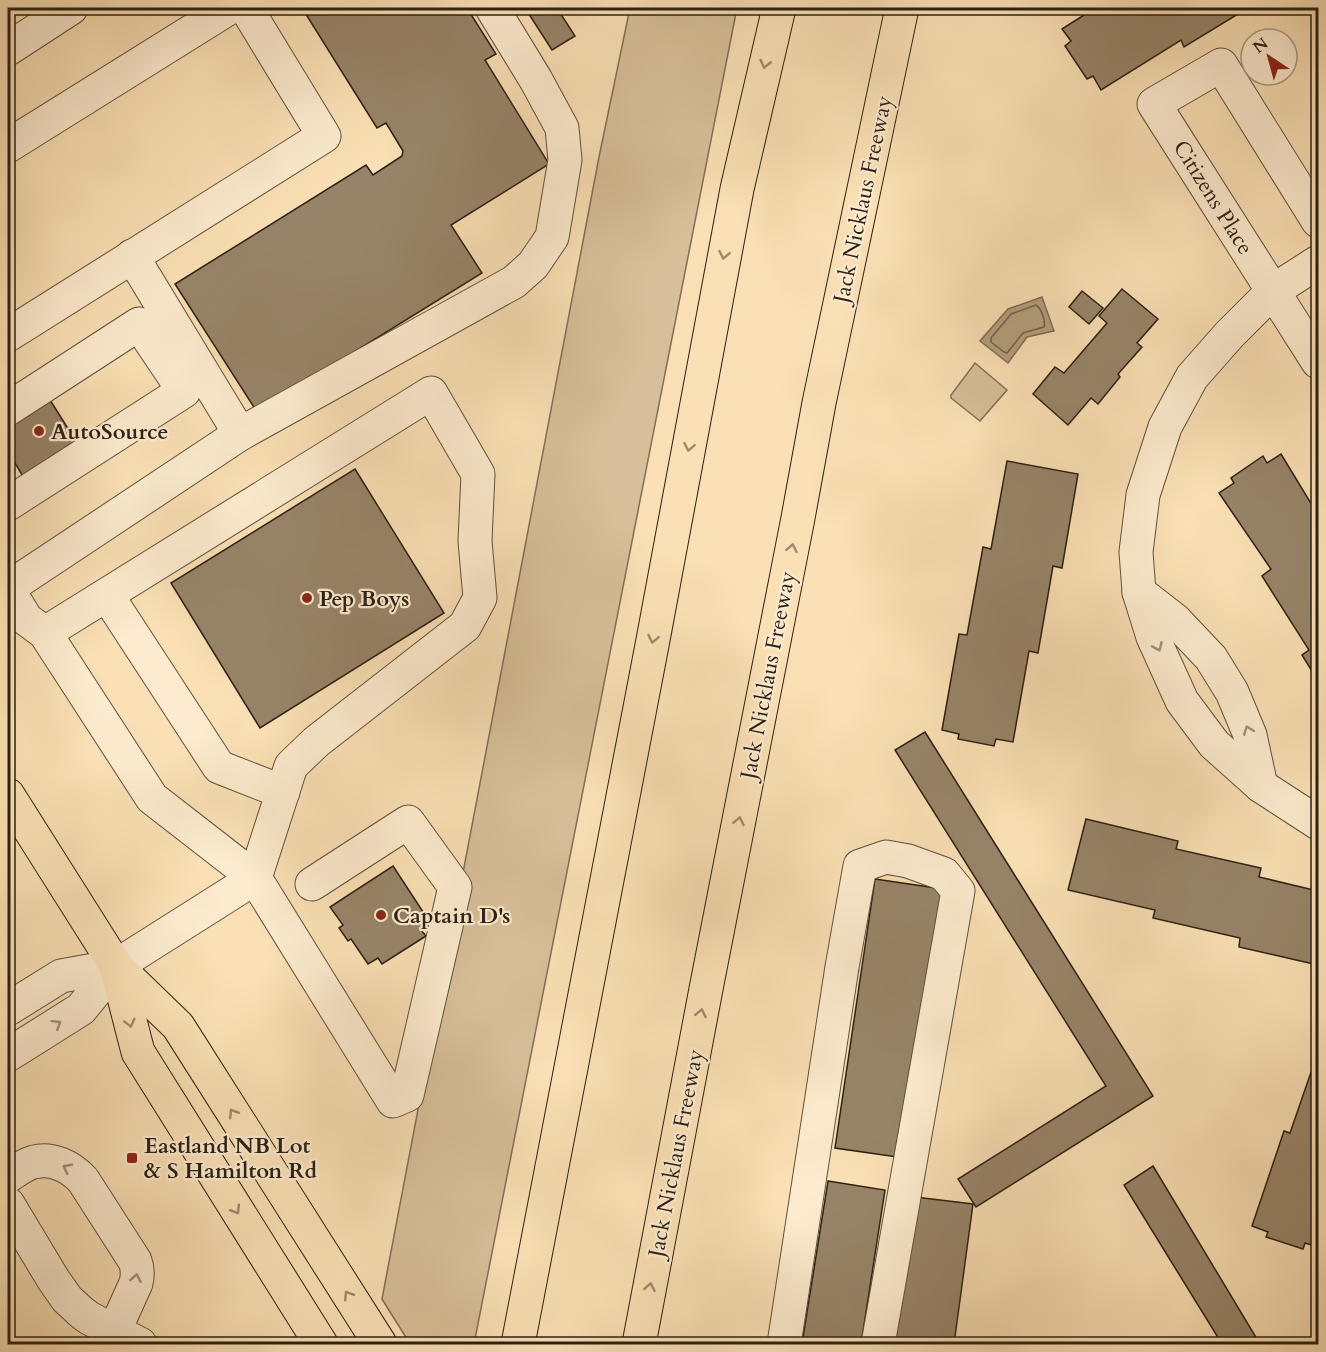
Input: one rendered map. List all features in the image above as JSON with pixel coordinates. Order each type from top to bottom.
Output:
[{"type":"main road","points":[[518,1344],[653,640],[736,189],[779,8]]},
{"type":"main road","name":"Jack Nicklaus Freeway","points":[[639,1344],[819,403],[902,8]]},
{"type":"main road","points":[[8,795],[116,966],[178,1026],[380,1344]]},
{"type":"main road","points":[[116,966],[138,1052],[321,1344]]},
{"type":"street","points":[[8,50],[71,8]]},
{"type":"street","points":[[8,146],[229,8]]},
{"type":"street","points":[[8,335],[324,136],[246,8]]},
{"type":"street","points":[[312,884],[408,822],[454,887],[407,1095],[393,1101],[255,878],[152,798],[26,628],[8,588],[240,434],[514,282],[533,265],[552,237],[565,160],[562,128],[492,8]]},
{"type":"street","name":"Citizens Place","points":[[1318,221],[1221,65],[1154,104],[1318,362]]},
{"type":"street","points":[[132,256],[240,434]]},
{"type":"street","points":[[1318,262],[1273,291],[1229,335],[1192,377],[1165,428],[1143,495],[1136,552],[1139,591],[1153,637],[1182,701],[1214,744],[1261,786],[1318,823]]},
{"type":"street","points":[[8,409],[140,324],[184,391],[8,504]]},
{"type":"street","points":[[8,1055],[81,1009],[116,966],[255,878],[291,766],[316,742],[465,626],[480,598],[475,541],[478,474],[431,393],[107,595],[26,628]]},
{"type":"street","points":[[1139,591],[1175,620],[1211,658],[1232,692],[1250,735],[1261,786]]},
{"type":"street","points":[[107,595],[219,767],[283,792]]},
{"type":"street","points":[[784,1344],[842,967],[860,866],[886,857],[908,861],[944,874],[958,891],[878,1344]]},
{"type":"street","points":[[8,1009],[61,976],[116,966]]},
{"type":"street","points":[[8,1176],[28,1164],[44,1160],[75,1171],[83,1180],[138,1268],[127,1338],[81,1312],[67,1299],[8,1204]]},
{"type":"shaded area","points":[[630,8],[737,8],[474,1344],[410,1344],[382,1299],[599,157]]},
{"type":"shaded area","points":[[975,363],[1007,390],[980,421],[951,398]]},
{"type":"water","points":[[1042,297],[1054,331],[1027,337],[1008,363],[980,341],[1008,309]]},
{"type":"building","points":[[302,8],[467,8],[496,54],[485,60],[549,164],[451,225],[482,273],[257,412],[175,284],[366,165],[373,175],[402,156],[403,151],[386,123],[377,128]]},
{"type":"building","points":[[525,8],[557,8],[575,36],[552,50]]},
{"type":"building","points":[[1095,8],[1248,8],[1184,47],[1181,40],[1101,90],[1093,76],[1087,79],[1065,46],[1071,41],[1062,29]]},
{"type":"building","points":[[1122,289],[1158,319],[1137,343],[1142,347],[1118,374],[1120,377],[1098,404],[1091,398],[1068,425],[1033,394],[1055,367],[1064,373],[1107,323],[1099,316]]},
{"type":"building","points":[[1082,291],[1103,308],[1089,324],[1069,307]]},
{"type":"building","name":"AutoSource","points":[[45,392],[79,446],[25,480],[8,451],[8,416]]},
{"type":"building","points":[[1281,454],[1318,515],[1318,681],[1302,655],[1309,650],[1262,576],[1271,569],[1219,493],[1234,483],[1231,478],[1263,456],[1267,463]]},
{"type":"building","points":[[1007,461],[1078,474],[1062,568],[1053,566],[1038,653],[1029,651],[1013,742],[996,739],[994,746],[958,739],[959,734],[942,730],[959,634],[967,635],[983,547],[991,549]]},
{"type":"building","name":"Pep Boys","points":[[355,469],[444,613],[260,728],[171,583]]},
{"type":"building","points":[[925,732],[1153,1096],[976,1207],[958,1179],[1106,1086],[895,750]]},
{"type":"building","points":[[1086,819],[1178,841],[1176,849],[1261,868],[1259,877],[1318,891],[1318,965],[1239,947],[1240,938],[1153,918],[1155,910],[1068,890]]},
{"type":"building","name":"Captain D's","points":[[393,866],[431,924],[421,930],[426,936],[382,964],[378,958],[368,964],[351,939],[348,941],[339,928],[343,925],[330,907]]},
{"type":"building","points":[[875,879],[943,889],[904,1158],[835,1148]]},
{"type":"building","points":[[1318,1052],[1318,1247],[1305,1243],[1303,1249],[1266,1237],[1268,1232],[1252,1226],[1284,1131],[1290,1133]]},
{"type":"building","points":[[1153,1166],[1260,1344],[1222,1344],[1124,1185]]},
{"type":"building","points":[[828,1181],[885,1190],[861,1344],[802,1344]]},
{"type":"building","points":[[915,1197],[973,1204],[954,1344],[895,1344]]},
{"type":"place","name":"AutoSource","points":[[39,431]]},
{"type":"place","name":"Pep Boys","points":[[307,598]]},
{"type":"place","name":"Captain D's","points":[[381,915]]},
{"type":"place","name":"Eastland NB Lot & S Hamilton Rd","points":[[132,1158]]}]
